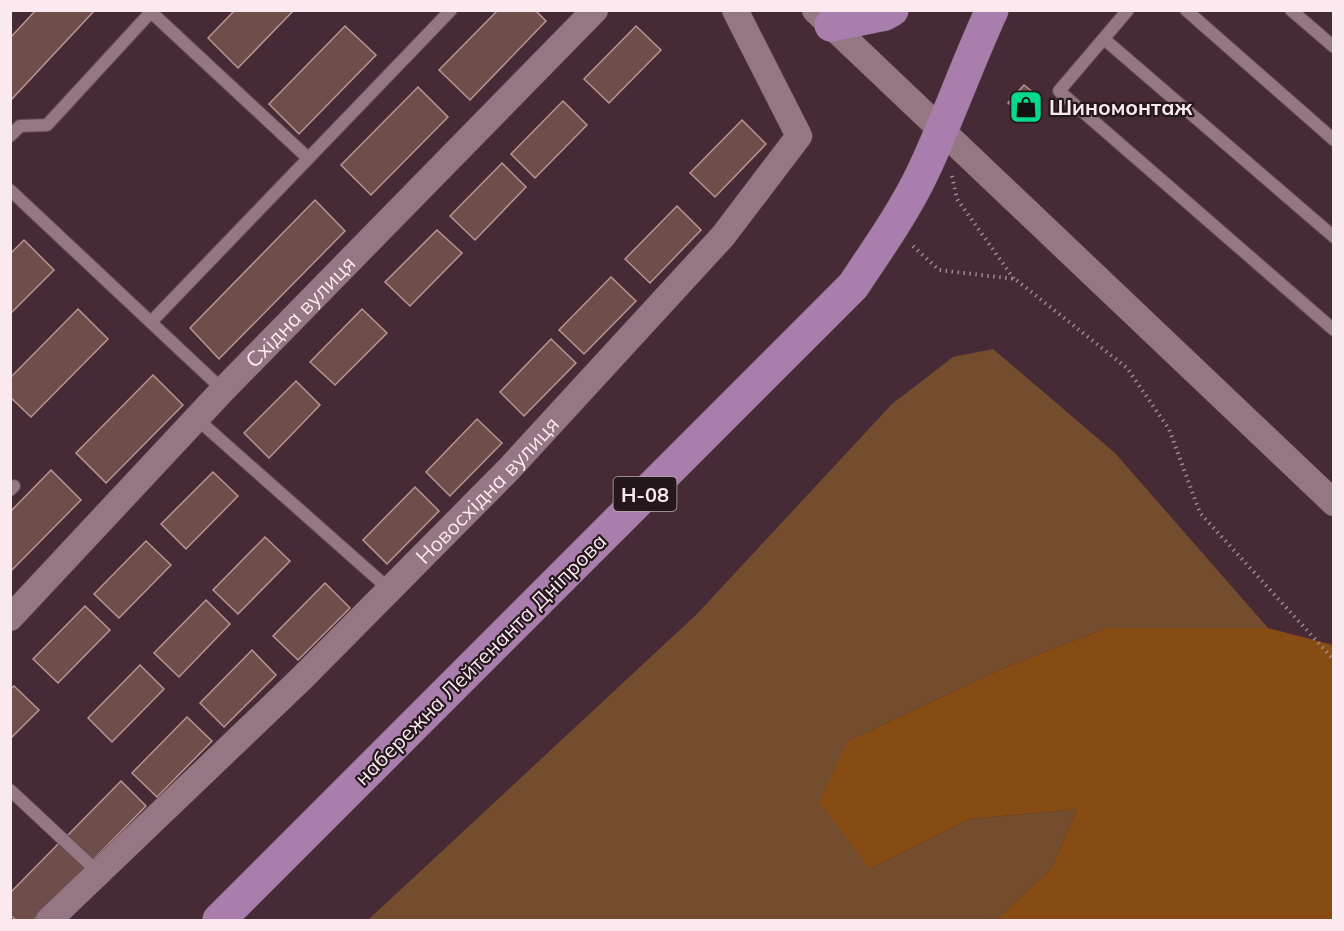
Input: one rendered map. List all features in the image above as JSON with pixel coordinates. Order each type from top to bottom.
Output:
[{"type":"main road","points":[[823,18],[885,14],[892,10]]},
{"type":"main road","name":"набережна Лейтенанта Дніпрова","points":[[219,921],[853,286],[922,174],[992,10]]},
{"type":"street","name":"Східна вулиця","points":[[10,618],[223,390],[595,10]]},
{"type":"street","name":"Новосхідна вулиця","points":[[50,921],[294,686],[509,469],[723,237],[799,136],[735,10]]},
{"type":"street","points":[[823,18],[1334,503]]},
{"type":"lane","points":[[151,322],[451,10]]},
{"type":"lane","points":[[1128,10],[1059,92],[1334,330]]},
{"type":"lane","points":[[1186,10],[1334,140]]},
{"type":"lane","points":[[1291,10],[1334,47]]},
{"type":"lane","points":[[10,136],[20,126],[47,125],[152,11],[308,158]]},
{"type":"lane","points":[[1104,39],[1334,237]]},
{"type":"lane","points":[[10,190],[223,390]]},
{"type":"lane","points":[[197,419],[389,589]]},
{"type":"lane","points":[[10,790],[99,873]]},
{"type":"path","points":[[950,169],[957,199],[1015,279],[1126,368],[1169,429],[1200,513],[1334,660]]},
{"type":"path","points":[[892,226],[939,270],[1015,279]]},
{"type":"shaded area","points":[[993,349],[1115,453],[1268,628],[1107,628],[1008,666],[848,741],[870,869],[970,819],[1077,809],[1051,869],[996,920],[368,920],[697,614],[892,404],[953,357]]},
{"type":"shaded area","points":[[1107,628],[1268,628],[1333,645],[1333,920],[996,920],[1051,869],[1077,809],[970,819],[870,869],[819,802],[848,741],[1008,666]]},
{"type":"building","points":[[36,10],[95,10],[10,101],[10,38]]},
{"type":"building","points":[[235,10],[294,10],[238,68],[208,38]]},
{"type":"building","points":[[498,10],[535,10],[546,21],[470,100],[439,70]]},
{"type":"building","points":[[345,26],[376,55],[299,134],[269,104]]},
{"type":"building","points":[[636,26],[661,50],[609,103],[584,79]]},
{"type":"building","points":[[1024,85],[1040,98],[1024,117],[1008,103]]},
{"type":"building","points":[[418,87],[448,117],[371,195],[341,165]]},
{"type":"building","points":[[563,101],[587,125],[535,178],[511,154]]},
{"type":"building","points":[[742,120],[766,144],[715,197],[690,173]]},
{"type":"building","points":[[502,163],[526,187],[475,240],[450,216]]},
{"type":"building","points":[[315,200],[345,231],[219,359],[190,328]]},
{"type":"building","points":[[677,206],[701,230],[650,283],[625,259]]},
{"type":"building","points":[[437,230],[462,253],[410,306],[385,282]]},
{"type":"building","points":[[24,240],[54,270],[10,314],[10,254]]},
{"type":"building","points":[[611,277],[636,301],[584,354],[559,330]]},
{"type":"building","points":[[78,309],[108,339],[31,417],[10,397],[10,378]]},
{"type":"building","points":[[362,309],[387,333],[335,385],[310,362]]},
{"type":"building","points":[[551,339],[576,363],[524,416],[500,392]]},
{"type":"building","points":[[153,375],[183,405],[106,483],[76,453]]},
{"type":"building","points":[[296,381],[320,405],[269,458],[244,433]]},
{"type":"building","points":[[477,419],[502,443],[450,496],[426,472]]},
{"type":"building","points":[[51,470],[81,500],[10,572],[10,512]]},
{"type":"building","points":[[213,472],[238,496],[186,549],[161,524]]},
{"type":"building","points":[[415,487],[439,511],[387,564],[363,540]]},
{"type":"building","points":[[265,537],[290,561],[238,614],[213,590]]},
{"type":"building","points":[[146,541],[171,565],[119,618],[94,594]]},
{"type":"building","points":[[325,583],[350,608],[298,660],[273,636]]},
{"type":"building","points":[[206,600],[230,624],[179,677],[154,653]]},
{"type":"building","points":[[85,606],[110,630],[58,683],[33,659]]},
{"type":"building","points":[[252,650],[276,675],[224,727],[200,703]]},
{"type":"building","points":[[140,665],[164,689],[112,742],[88,718]]},
{"type":"building","points":[[14,686],[39,710],[10,739],[10,689]]},
{"type":"building","points":[[187,717],[212,741],[157,797],[132,773]]},
{"type":"building","points":[[121,781],[146,806],[91,862],[66,837]]},
{"type":"building","points":[[60,842],[86,868],[34,920],[16,920],[10,915],[10,893]]},
{"type":"place","name":"Шиномонтаж","points":[[1026,107]]}]
